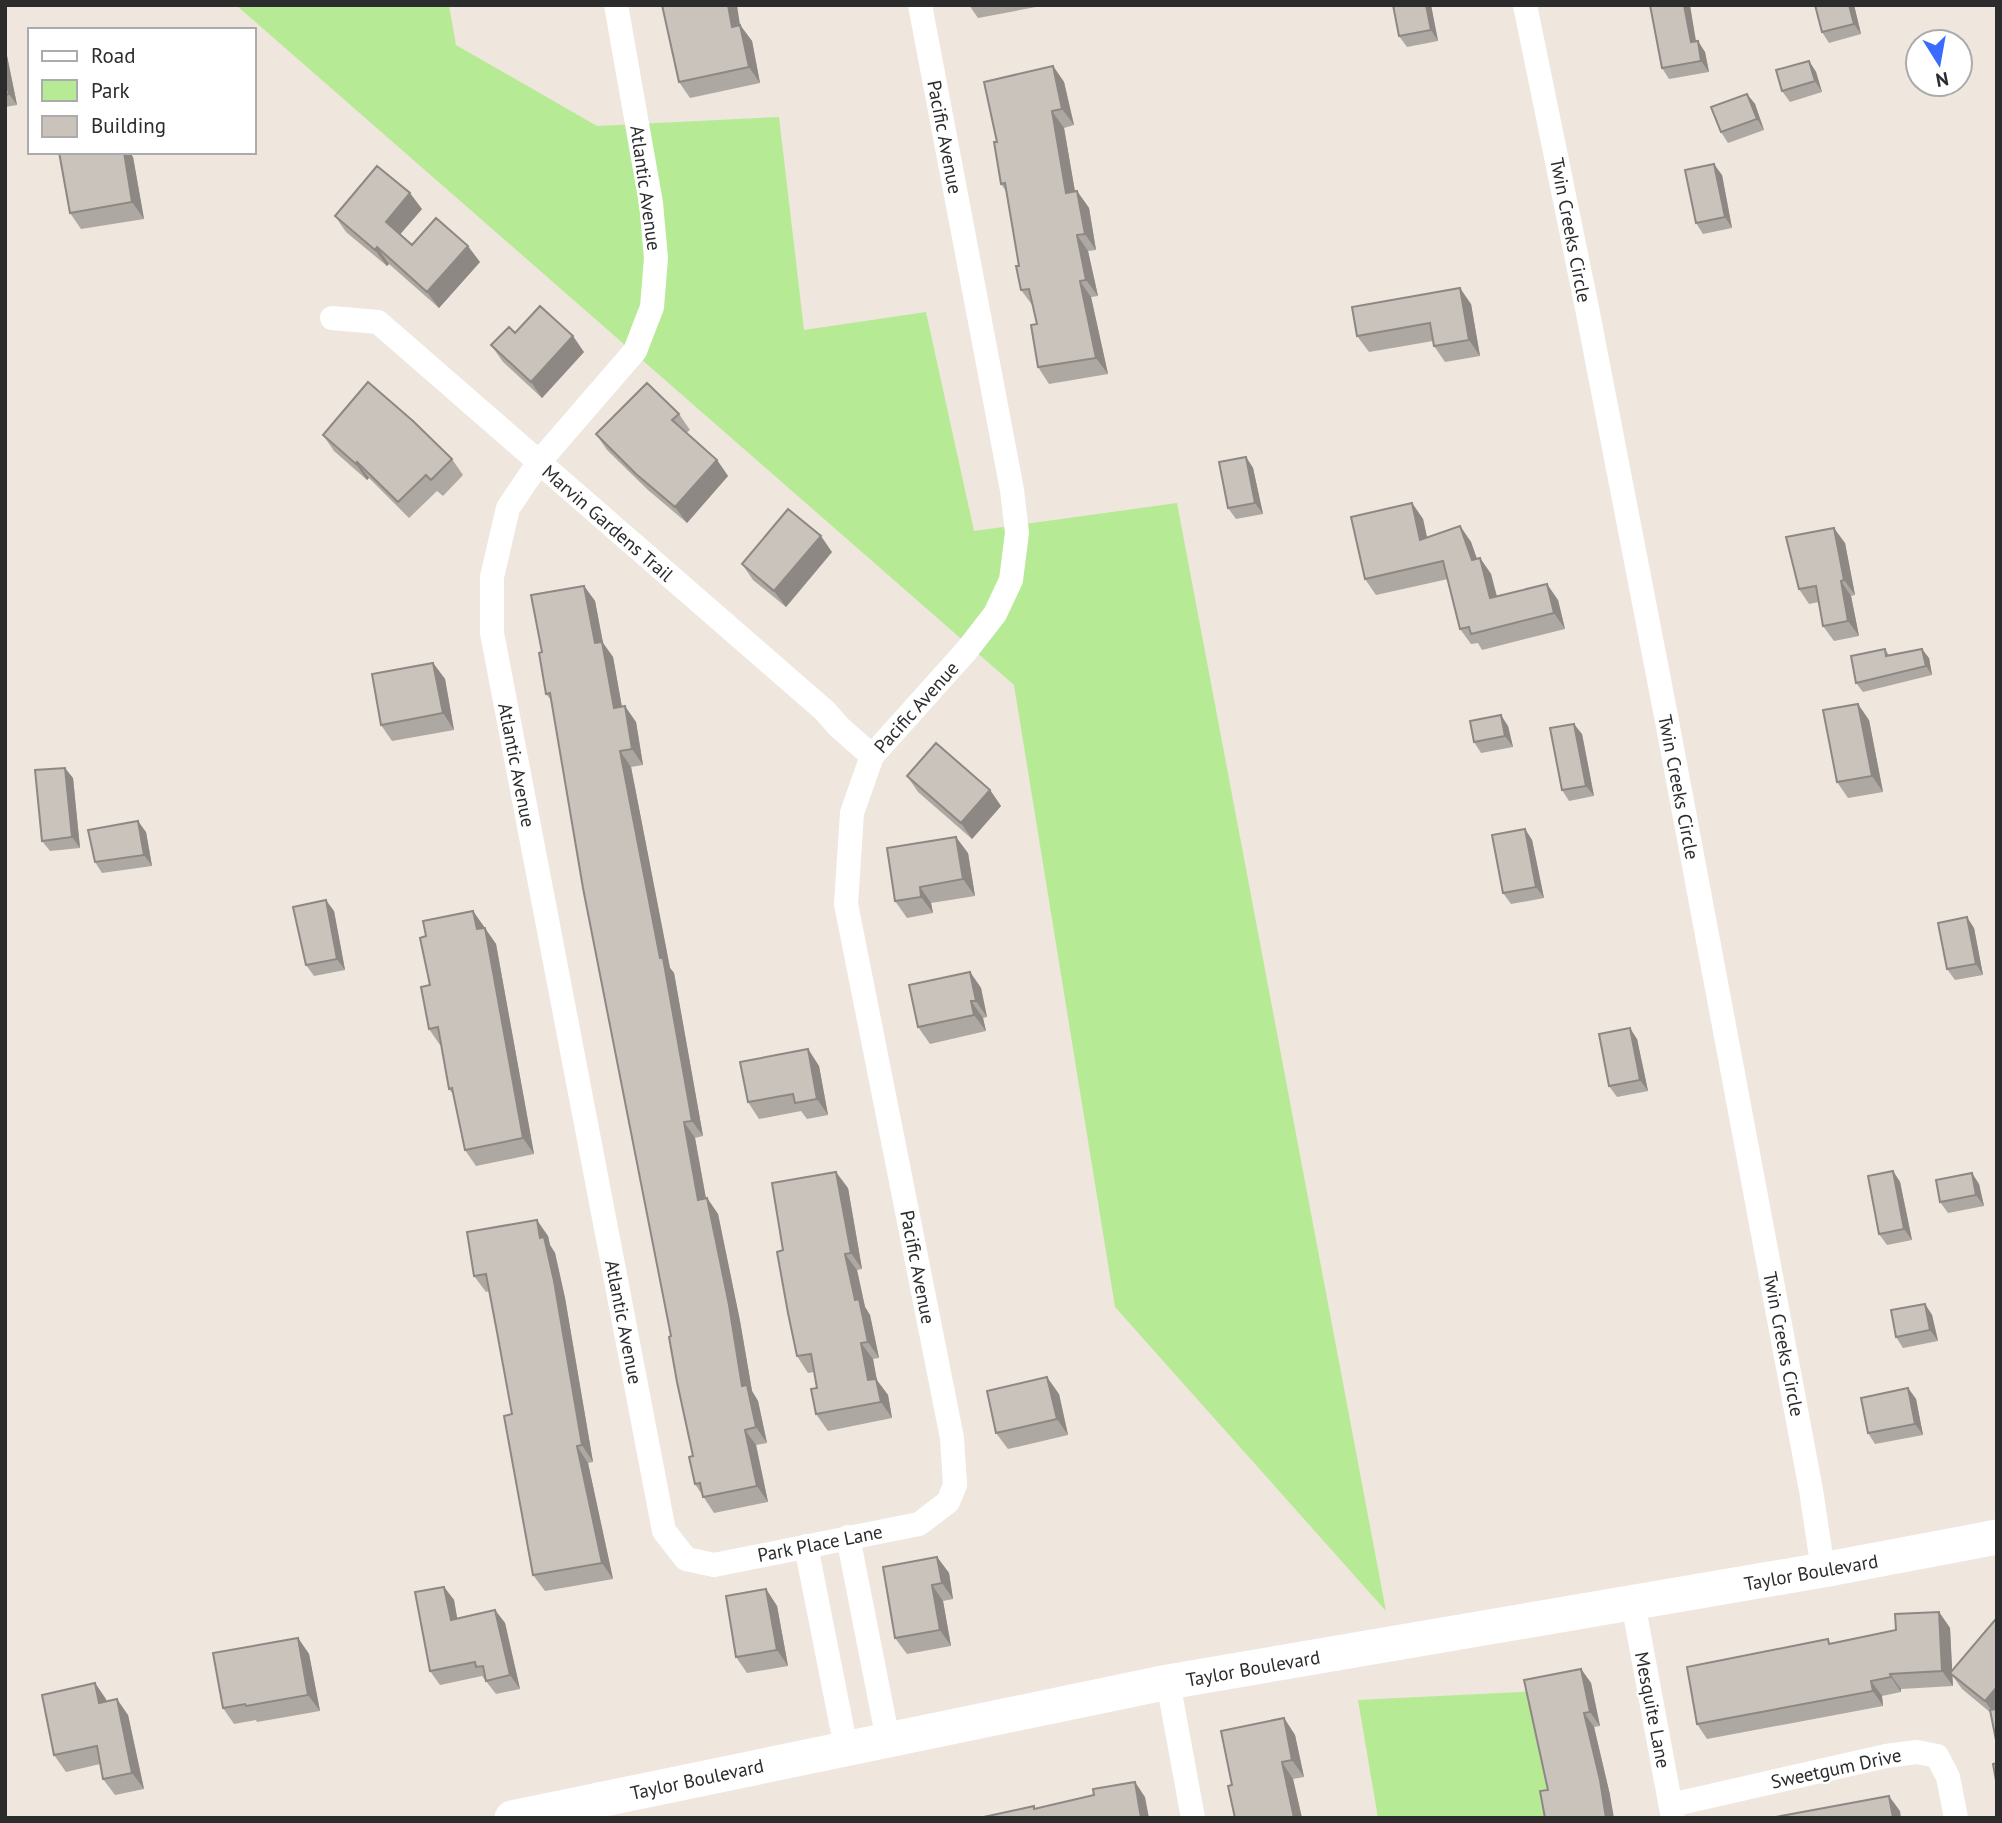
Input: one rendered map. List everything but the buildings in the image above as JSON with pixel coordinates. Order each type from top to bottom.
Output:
[{"type":"street","name":"Atlantic Avenue","points":[[616,5],[651,203],[656,258],[652,307],[635,351],[539,462],[509,508],[492,577],[492,633],[664,1531],[686,1559]]},
{"type":"street","name":"Pacific Avenue","points":[[920,5],[1012,490],[1017,533],[1011,580],[995,614],[967,650],[872,756],[852,813],[846,904],[952,1438],[955,1485],[948,1502]]},
{"type":"street","name":"Twin Creeks Circle","points":[[1525,5],[1586,303],[1683,806],[1811,1490],[1823,1570]]},
{"type":"street","name":"Marvin Gardens Trail","points":[[332,318],[378,322],[872,756]]},
{"type":"street","name":"Park Place Lane","points":[[686,1559],[714,1565],[919,1524],[948,1502]]},
{"type":"street","points":[[848,1537],[888,1740]]},
{"type":"street","name":"Taylor Boulevard","points":[[512,1818],[1168,1682],[1997,1538]]},
{"type":"street","points":[[806,1546],[846,1748]]},
{"type":"street","name":"Mesquite Lane","points":[[1633,1603],[1672,1811]]},
{"type":"street","points":[[1168,1682],[1194,1818]]},
{"type":"street","name":"Sweetgum Drive","points":[[1672,1811],[1886,1756],[1917,1752],[1937,1756],[1948,1777],[1956,1818]]},
{"type":"green space","points":[[236,5],[449,5],[456,45],[597,126],[779,117],[804,330],[926,312],[974,531],[1177,503],[1386,1611],[1115,1307],[1014,685]]},
{"type":"green space","points":[[1539,1691],[1552,1818],[1378,1818],[1358,1700]]}]
